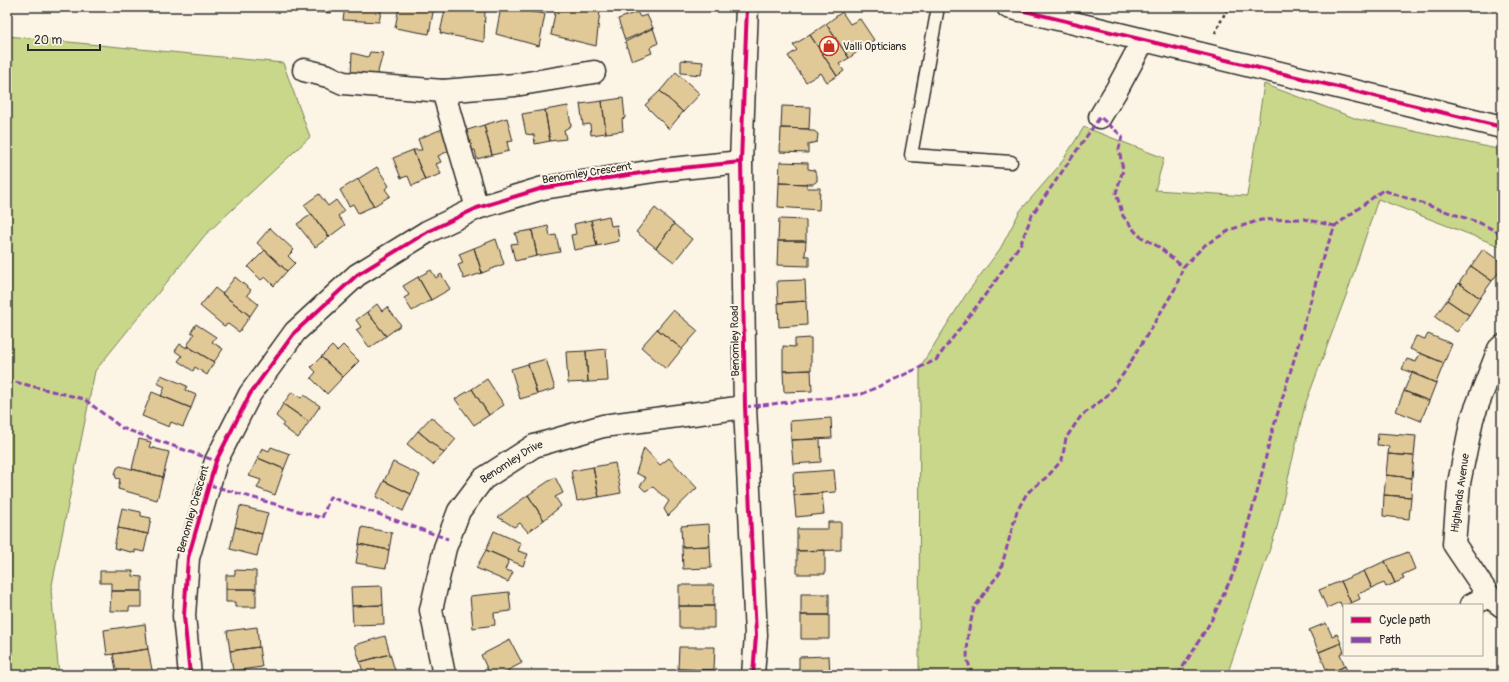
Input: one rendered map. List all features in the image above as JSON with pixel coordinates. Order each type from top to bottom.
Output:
[{"type":"street","name":"Benomley Road","points":[[747,7],[741,162],[745,407],[756,635],[753,675]]},
{"type":"street","points":[[1008,7],[1502,127]]},
{"type":"street","points":[[1100,117],[1143,41]]},
{"type":"street","points":[[304,70],[328,76],[343,83],[443,91],[515,84],[594,72]]},
{"type":"street","points":[[443,91],[477,208]]},
{"type":"street","name":"Benomley Crescent","points":[[190,675],[184,616],[188,558],[216,461],[250,394],[295,332],[356,275],[427,232],[477,208],[543,188],[654,171],[741,162]]},
{"type":"street","name":"Highlands Avenue","points":[[1488,603],[1454,544],[1459,482],[1472,419],[1499,349],[1502,346]]},
{"type":"street","name":"Benomley Drive","points":[[444,675],[431,610],[445,548],[459,511],[483,479],[534,446],[603,426],[745,407]]},
{"type":"lane","points":[[938,7],[911,155],[1011,162]]},
{"type":"path","points":[[1214,35],[1228,7]]},
{"type":"green space","points":[[7,36],[283,63],[310,137],[205,235],[95,371],[51,590],[59,675],[7,675]]},
{"type":"green space","points":[[1264,84],[1357,119],[1502,150],[1502,247],[1378,199],[1347,293],[1305,405],[1276,531],[1227,675],[919,675],[920,367],[967,293],[1000,249],[1020,211],[1059,166],[1084,127],[1164,158],[1155,190],[1247,196]]},
{"type":"building","points":[[295,7],[332,7],[331,13],[294,11]]},
{"type":"building","points":[[345,7],[382,7],[379,22],[343,20]]},
{"type":"building","points":[[399,7],[434,7],[429,34],[395,28]]},
{"type":"building","points":[[451,7],[475,7],[485,9],[484,42],[440,33],[445,10],[450,12]]},
{"type":"building","points":[[501,7],[545,14],[539,46],[496,34]]},
{"type":"building","points":[[556,7],[577,7],[600,11],[596,46],[551,35]]},
{"type":"building","points":[[637,12],[640,17],[647,15],[653,28],[625,40],[618,19]]},
{"type":"building","points":[[842,12],[850,24],[860,19],[874,40],[849,58],[826,24]]},
{"type":"building","name":"Valli Opticians","points":[[826,24],[849,58],[839,64],[844,71],[837,76],[810,35]]},
{"type":"building","points":[[653,28],[658,43],[650,48],[652,53],[632,61],[625,42]]},
{"type":"building","points":[[810,35],[837,76],[827,82],[821,73],[806,82],[788,56],[797,50],[793,45]]},
{"type":"building","points":[[370,52],[383,53],[376,79],[351,75],[352,53],[368,57]]},
{"type":"building","points":[[681,60],[703,62],[701,75],[681,73]]},
{"type":"building","points":[[676,72],[700,94],[683,112],[660,91]]},
{"type":"building","points":[[660,91],[683,112],[669,129],[645,105]]},
{"type":"building","points":[[623,98],[625,118],[622,119],[623,131],[606,133],[602,101]]},
{"type":"building","points":[[602,101],[606,133],[591,135],[590,124],[583,125],[580,104]]},
{"type":"building","points":[[568,106],[571,126],[564,130],[566,139],[550,141],[545,110]]},
{"type":"building","points":[[782,106],[810,107],[809,129],[781,128]]},
{"type":"building","points":[[545,110],[550,141],[535,144],[534,135],[526,134],[522,114]]},
{"type":"building","points":[[507,118],[513,141],[507,142],[509,151],[492,155],[484,125]]},
{"type":"building","points":[[484,125],[492,155],[477,159],[475,150],[470,151],[464,131]]},
{"type":"building","points":[[781,128],[809,129],[809,131],[814,131],[818,134],[817,142],[808,144],[808,153],[780,152]]},
{"type":"building","points":[[442,129],[451,150],[438,156],[441,162],[436,164],[441,174],[425,180],[413,150],[422,150],[418,139]]},
{"type":"building","points":[[413,150],[425,180],[412,186],[408,176],[401,178],[393,158]]},
{"type":"building","points":[[780,162],[808,163],[808,169],[814,170],[817,175],[817,181],[813,184],[779,183]]},
{"type":"building","points":[[377,167],[389,186],[385,189],[390,196],[374,206],[358,179]]},
{"type":"building","points":[[358,179],[374,206],[358,213],[353,204],[349,206],[340,190]]},
{"type":"building","points":[[779,183],[807,184],[807,188],[820,188],[819,210],[778,207]]},
{"type":"building","points":[[319,194],[328,206],[336,200],[344,211],[338,216],[345,225],[329,237],[304,205]]},
{"type":"building","points":[[655,208],[674,224],[656,248],[636,232]]},
{"type":"building","points":[[312,214],[329,237],[315,247],[297,224]]},
{"type":"building","points":[[609,216],[611,226],[617,225],[619,241],[597,246],[591,220]]},
{"type":"building","points":[[779,219],[806,220],[806,241],[778,241]]},
{"type":"building","points":[[591,220],[597,246],[574,250],[571,235],[576,234],[574,224]]},
{"type":"building","points":[[674,224],[692,239],[674,262],[656,248]]},
{"type":"building","points":[[548,226],[550,236],[556,235],[560,252],[537,256],[532,230]]},
{"type":"building","points":[[270,228],[294,250],[288,256],[295,263],[287,271],[257,243]]},
{"type":"building","points":[[532,230],[537,256],[515,261],[511,244],[518,243],[515,233]]},
{"type":"building","points":[[496,239],[504,264],[482,273],[474,248]]},
{"type":"building","points":[[778,241],[806,241],[805,256],[809,256],[809,266],[777,265]]},
{"type":"building","points":[[474,248],[482,273],[464,279],[458,265],[463,263],[459,254]]},
{"type":"building","points":[[1483,249],[1502,263],[1502,268],[1492,281],[1471,266]]},
{"type":"building","points":[[265,250],[287,271],[274,286],[265,277],[261,280],[248,267]]},
{"type":"building","points":[[1471,266],[1492,281],[1480,298],[1459,283]]},
{"type":"building","points":[[431,270],[436,278],[441,274],[450,289],[431,300],[418,277]]},
{"type":"building","points":[[235,277],[251,290],[247,295],[258,304],[250,316],[222,294]]},
{"type":"building","points":[[418,277],[431,300],[412,311],[404,298],[409,295],[403,286]]},
{"type":"building","points":[[805,280],[806,301],[778,303],[777,281]]},
{"type":"building","points":[[1459,283],[1480,298],[1469,315],[1447,300]]},
{"type":"building","points":[[215,288],[250,316],[239,332],[228,324],[224,326],[200,306]]},
{"type":"building","points":[[1447,300],[1469,315],[1457,332],[1435,317]]},
{"type":"building","points":[[806,301],[807,325],[779,327],[778,303]]},
{"type":"building","points":[[377,304],[382,311],[387,307],[401,325],[386,336],[367,312]]},
{"type":"building","points":[[673,310],[698,331],[682,349],[657,329]]},
{"type":"building","points":[[367,312],[386,336],[370,348],[356,330],[361,327],[356,320]]},
{"type":"building","points":[[196,324],[216,337],[212,342],[223,349],[214,362],[187,346],[194,334],[191,332]]},
{"type":"building","points":[[657,329],[682,349],[666,369],[641,347]]},
{"type":"building","points":[[1428,334],[1452,344],[1444,363],[1410,349],[1416,336],[1425,339]]},
{"type":"building","points":[[811,338],[811,370],[783,371],[783,346],[795,347],[795,339]]},
{"type":"building","points":[[180,344],[187,348],[187,346],[214,362],[207,375],[195,367],[193,371],[178,361],[182,356],[175,351]]},
{"type":"building","points":[[343,345],[359,361],[343,377],[321,357],[332,346],[337,351]]},
{"type":"building","points":[[606,349],[608,381],[588,382],[586,351]]},
{"type":"building","points":[[586,351],[588,382],[568,383],[566,352]]},
{"type":"building","points":[[1420,353],[1444,363],[1436,383],[1402,369],[1407,359],[1416,362]]},
{"type":"building","points":[[321,357],[343,377],[327,394],[311,378],[316,372],[311,367]]},
{"type":"building","points":[[546,359],[555,389],[537,394],[528,364]]},
{"type":"building","points":[[528,364],[537,394],[520,399],[511,369]]},
{"type":"building","points":[[811,370],[812,391],[784,392],[783,371]]},
{"type":"building","points":[[1412,372],[1436,383],[1429,401],[1404,391]]},
{"type":"building","points":[[161,375],[187,386],[185,390],[196,395],[191,408],[161,396],[165,387],[157,383]]},
{"type":"building","points":[[487,379],[504,405],[489,415],[472,389]]},
{"type":"building","points":[[472,389],[489,415],[474,425],[455,399]]},
{"type":"building","points":[[1404,391],[1429,401],[1421,421],[1396,411]]},
{"type":"building","points":[[152,392],[191,408],[183,427],[171,422],[169,427],[142,416]]},
{"type":"building","points":[[292,392],[301,398],[304,395],[320,406],[309,422],[283,404]]},
{"type":"building","points":[[283,404],[309,422],[298,438],[282,426],[284,423],[276,416]]},
{"type":"building","points":[[431,417],[456,439],[444,453],[418,431]]},
{"type":"building","points":[[831,418],[832,438],[791,440],[790,421]]},
{"type":"building","points":[[418,431],[444,453],[433,465],[407,444]]},
{"type":"building","points":[[1378,433],[1416,436],[1414,456],[1388,454],[1389,446],[1377,445]]},
{"type":"building","points":[[139,439],[151,442],[149,447],[169,452],[163,477],[132,469]]},
{"type":"building","points":[[820,439],[821,462],[793,464],[791,440]]},
{"type":"building","points":[[271,447],[290,454],[284,469],[258,458],[262,448],[269,451]]},
{"type":"building","points":[[644,448],[660,465],[669,458],[697,488],[668,516],[664,509],[669,501],[653,487],[645,491],[640,486],[646,478],[636,473]]},
{"type":"building","points":[[1388,454],[1414,456],[1412,478],[1386,475]]},
{"type":"building","points":[[258,458],[284,469],[275,495],[257,488],[261,480],[249,476]]},
{"type":"building","points":[[393,462],[420,475],[411,494],[384,481]]},
{"type":"building","points":[[615,463],[621,493],[599,497],[593,467]]},
{"type":"building","points":[[120,466],[163,477],[157,500],[118,489],[120,479],[116,478],[115,474],[117,468]]},
{"type":"building","points":[[593,467],[599,497],[577,501],[571,471]]},
{"type":"building","points":[[834,470],[836,492],[794,495],[793,473]]},
{"type":"building","points":[[1386,475],[1412,478],[1411,497],[1384,495]]},
{"type":"building","points":[[555,477],[563,493],[555,497],[561,506],[544,520],[528,495]]},
{"type":"building","points":[[384,481],[411,494],[403,511],[376,497]]},
{"type":"building","points":[[822,493],[824,514],[796,517],[794,495]]},
{"type":"building","points":[[528,495],[544,520],[528,532],[520,523],[514,527],[498,517]]},
{"type":"building","points":[[1384,495],[1411,497],[1409,519],[1383,516]]},
{"type":"building","points":[[240,506],[268,513],[262,534],[235,527]]},
{"type":"building","points":[[122,508],[141,512],[141,516],[151,518],[148,534],[118,528]]},
{"type":"building","points":[[828,522],[841,522],[841,550],[797,551],[797,529],[828,529]]},
{"type":"building","points":[[709,524],[710,546],[682,547],[681,526]]},
{"type":"building","points":[[235,527],[262,534],[257,556],[230,549]]},
{"type":"building","points":[[362,527],[392,533],[389,550],[359,544]]},
{"type":"building","points":[[118,528],[148,534],[144,552],[135,550],[135,553],[114,548]]},
{"type":"building","points":[[494,531],[521,543],[518,551],[528,554],[523,566],[486,550]]},
{"type":"building","points":[[359,544],[389,550],[386,568],[356,563]]},
{"type":"building","points":[[710,546],[711,568],[683,569],[682,547]]},
{"type":"building","points":[[486,550],[509,560],[505,570],[513,572],[508,582],[476,568]]},
{"type":"building","points":[[825,550],[825,574],[797,574],[797,551]]},
{"type":"building","points":[[1408,552],[1415,569],[1402,575],[1404,579],[1395,583],[1385,561]]},
{"type":"building","points":[[1385,561],[1395,583],[1386,587],[1384,583],[1372,588],[1364,571]]},
{"type":"building","points":[[235,570],[256,571],[256,589],[226,589],[226,575],[235,575]]},
{"type":"building","points":[[100,571],[133,571],[133,576],[142,577],[142,591],[111,591],[111,583],[100,583]]},
{"type":"building","points":[[1364,571],[1372,588],[1358,594],[1360,599],[1351,603],[1341,581]]},
{"type":"building","points":[[1341,581],[1351,603],[1343,604],[1342,607],[1340,602],[1327,608],[1319,590]]},
{"type":"building","points":[[679,585],[714,585],[714,606],[679,606]]},
{"type":"building","points":[[382,586],[383,605],[352,606],[351,587]]},
{"type":"building","points":[[226,589],[256,589],[256,607],[235,607],[235,602],[226,602]]},
{"type":"building","points":[[111,591],[142,591],[142,607],[129,607],[129,611],[110,611]]},
{"type":"building","points":[[509,592],[511,611],[494,613],[495,625],[473,628],[470,596]]},
{"type":"building","points":[[801,594],[829,594],[829,615],[801,615]]},
{"type":"building","points":[[383,605],[384,624],[353,625],[352,606]]},
{"type":"building","points":[[679,606],[714,606],[714,628],[679,628]]},
{"type":"building","points":[[801,615],[829,615],[829,639],[801,639]]},
{"type":"building","points":[[1326,623],[1332,636],[1337,634],[1341,643],[1319,652],[1309,630]]},
{"type":"building","points":[[145,624],[148,649],[107,655],[104,630]]},
{"type":"building","points":[[257,627],[259,647],[230,651],[227,631]]},
{"type":"building","points":[[385,636],[390,654],[360,662],[355,645]]},
{"type":"building","points":[[510,640],[522,663],[499,675],[490,675],[481,655]]},
{"type":"building","points":[[1341,643],[1343,652],[1340,654],[1345,666],[1328,674],[1319,652]]},
{"type":"building","points":[[259,647],[262,667],[233,671],[230,651]]},
{"type":"building","points":[[679,647],[715,647],[714,670],[678,669]]},
{"type":"building","points":[[148,649],[153,675],[117,675],[113,654]]},
{"type":"building","points":[[390,654],[396,674],[364,675],[360,662]]},
{"type":"building","points":[[829,656],[830,675],[799,675],[799,657]]},
{"type":"building","points":[[1345,666],[1349,675],[1328,674]]},
{"type":"building","points":[[678,669],[714,670],[714,675],[678,675]]},
{"type":"marked path","points":[[745,407],[862,394],[936,360],[994,283],[1021,243],[1032,215],[1100,117],[1122,136],[1119,149],[1123,170],[1116,193],[1123,216],[1138,235],[1159,247],[1183,267]]},
{"type":"marked path","points":[[1178,675],[1211,621],[1234,572],[1257,493],[1272,432],[1323,257],[1335,226],[1383,190],[1480,223],[1502,234]]},
{"type":"marked path","points":[[972,675],[967,658],[968,633],[974,608],[1000,572],[1017,511],[1027,493],[1048,476],[1062,460],[1066,438],[1081,416],[1105,398],[1124,373],[1176,287],[1183,267],[1205,245],[1232,229],[1261,220],[1304,219],[1335,226]]},
{"type":"marked path","points":[[7,380],[84,399],[122,428],[216,461]]},
{"type":"marked path","points":[[210,485],[322,518],[330,497],[448,539]]},
{"type":"cycle path","points":[[747,7],[741,162],[745,407],[756,635],[753,675]]},
{"type":"cycle path","points":[[1008,7],[1502,127]]},
{"type":"cycle path","points":[[190,675],[184,616],[188,558],[216,461],[250,394],[295,332],[357,275],[427,232],[477,208],[543,188],[661,170],[741,162]]},
{"type":"place","name":"Valli Opticians","points":[[829,46]]}]
